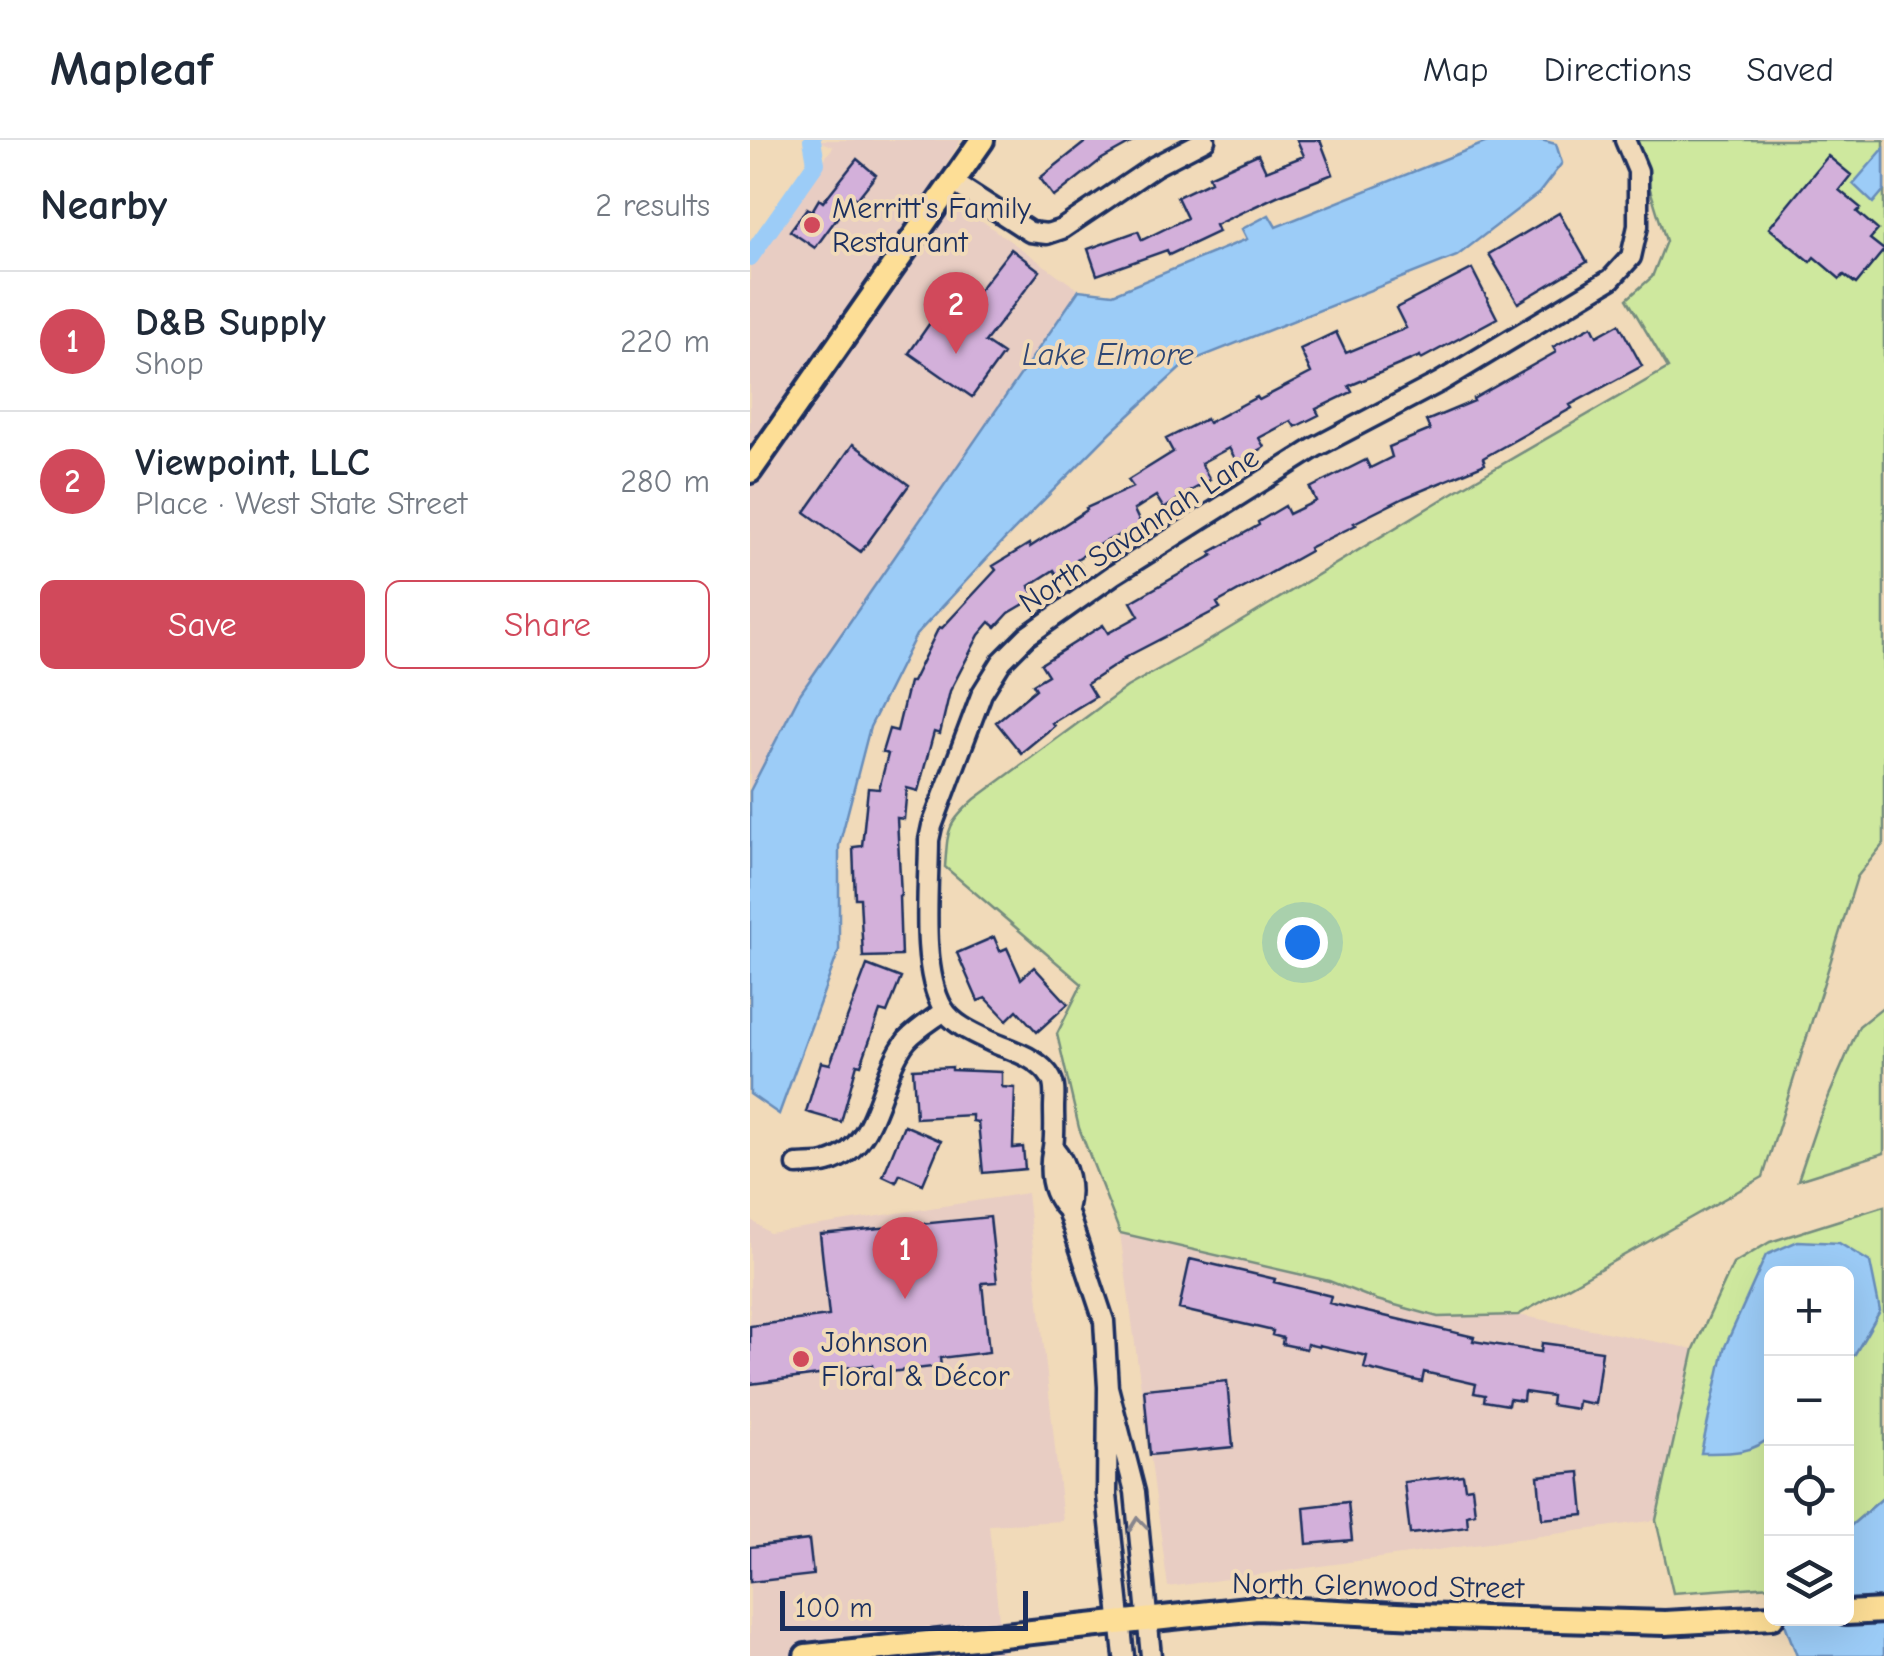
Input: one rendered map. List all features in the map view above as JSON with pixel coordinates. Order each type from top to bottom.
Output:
[{"type":"main road","points":[[750,471],[982,140]]},
{"type":"main road","name":"North Glenwood Street","points":[[806,1656],[1257,1608],[1666,1623],[1764,1617]]},
{"type":"main road","points":[[1854,1613],[1884,1612]]},
{"type":"street","points":[[953,182],[1030,232],[1047,234],[1062,229],[1155,166],[1204,140]]},
{"type":"street","name":"North Savannah Lane","points":[[944,1011],[928,961],[929,840],[982,694],[1002,661],[1026,636],[1113,575],[1301,457],[1440,382],[1611,279],[1631,256],[1638,226],[1638,171],[1625,140]]},
{"type":"street","points":[[797,1165],[829,1162],[852,1148],[866,1132],[908,1039],[944,1011],[970,1032],[1037,1063],[1052,1078],[1052,1146],[1048,1158],[1051,1181],[1057,1200],[1067,1210],[1104,1321],[1107,1495],[1124,1656]]},
{"type":"street","points":[[1108,1387],[1135,1492],[1151,1656]]},
{"type":"shaded area","points":[[817,140],[961,140],[933,186],[1079,290],[800,694],[750,791],[750,264],[833,147]]},
{"type":"shaded area","points":[[1027,1193],[1063,1521],[989,1525],[1003,1656],[750,1656],[750,1219],[769,1233]]},
{"type":"shaded area","points":[[1120,1233],[1329,1281],[1438,1317],[1518,1315],[1694,1349],[1656,1520],[1168,1587]]},
{"type":"green space","points":[[1635,140],[1884,140],[1884,843],[1857,877],[1763,1177],[1518,1315],[1438,1317],[1329,1281],[1120,1233],[1079,1128],[1057,1034],[1082,984],[945,867],[950,829],[975,799],[1127,687],[1668,368],[1627,299],[1652,277],[1666,241]]},
{"type":"green space","points":[[1884,1006],[1884,1153],[1798,1180],[1859,1026]]},
{"type":"green space","points":[[1884,1206],[1884,1497],[1854,1523],[1854,1266],[1764,1266],[1764,1586],[1673,1593],[1656,1520],[1694,1349],[1733,1264],[1770,1242]]},
{"type":"water","name":"Lake Elmore","points":[[1492,140],[1541,140],[1556,144],[1562,163],[1539,193],[1457,256],[1186,363],[1111,432],[916,635],[870,727],[839,846],[839,950],[779,1114],[750,1094],[750,791],[800,694],[1079,290],[1113,294],[1247,239],[1242,229],[1269,215],[1276,227]]},
{"type":"water","points":[[1884,148],[1884,190],[1873,203],[1853,184]]},
{"type":"water","points":[[1798,1241],[1839,1243],[1870,1262],[1880,1311],[1854,1355],[1854,1266],[1764,1266],[1764,1442],[1730,1453],[1701,1453],[1724,1349],[1766,1255]]},
{"type":"water","points":[[1884,1497],[1884,1656],[1797,1656],[1786,1626],[1854,1626],[1854,1523]]},
{"type":"building","points":[[1088,140],[1136,140],[1102,159],[1054,197],[1040,178]]},
{"type":"building","points":[[1297,140],[1320,140],[1333,174],[1215,225],[1218,232],[1169,255],[1167,250],[1097,275],[1088,249],[1138,231],[1142,240],[1187,218],[1177,197],[1211,181],[1209,176],[1258,154],[1266,171],[1304,156]]},
{"type":"building","points":[[1828,156],[1851,175],[1839,190],[1861,208],[1857,212],[1878,230],[1870,239],[1884,250],[1856,284],[1844,275],[1840,279],[1814,257],[1810,262],[1769,228]]},
{"type":"building","points":[[857,159],[876,175],[857,199],[853,196],[815,248],[790,231],[807,208],[812,211],[819,199],[823,202]]},
{"type":"building","points":[[1559,213],[1587,262],[1518,303],[1489,254]]},
{"type":"building","points":[[1011,249],[1040,271],[985,342],[1003,354],[972,397],[909,353],[939,310],[955,321]]},
{"type":"building","points":[[1472,269],[1497,318],[1421,359],[1420,356],[1349,386],[1352,392],[1316,409],[1319,415],[1295,427],[1291,421],[1259,438],[1264,447],[1237,462],[1229,448],[1201,463],[1210,480],[1164,509],[1156,496],[1134,510],[1141,525],[1077,559],[1081,566],[1060,579],[1054,570],[1029,586],[1036,597],[1009,613],[996,627],[990,622],[950,691],[940,734],[934,732],[918,791],[907,788],[904,819],[897,818],[901,956],[863,957],[853,847],[862,846],[868,788],[879,789],[888,754],[882,752],[889,729],[897,731],[909,682],[939,627],[996,570],[993,566],[1029,544],[1030,547],[1086,508],[1133,487],[1128,480],[1173,452],[1166,439],[1206,419],[1208,423],[1257,397],[1259,400],[1311,373],[1300,349],[1336,332],[1346,353],[1406,328],[1396,308]]},
{"type":"building","points":[[1619,324],[1642,366],[1483,458],[1485,464],[1354,523],[1217,603],[1220,608],[1124,658],[1087,684],[1095,697],[1052,723],[1054,726],[1021,753],[996,722],[1036,689],[1033,684],[1048,675],[1041,664],[1103,625],[1108,633],[1139,616],[1131,602],[1213,555],[1211,552],[1285,506],[1289,514],[1316,501],[1310,488],[1366,460],[1370,468],[1392,457],[1389,447],[1430,430],[1426,421],[1474,401],[1556,352],[1553,347],[1592,326],[1597,336]]},
{"type":"building","points":[[853,444],[909,485],[861,552],[805,512]]},
{"type":"building","points":[[994,937],[1000,951],[1007,948],[1021,979],[1034,967],[1068,1004],[1037,1032],[1017,1010],[1007,1020],[986,998],[978,1001],[957,953]]},
{"type":"building","points":[[867,965],[901,978],[887,1013],[880,1011],[861,1065],[857,1064],[841,1122],[806,1112],[821,1062],[830,1064]]},
{"type":"building","points":[[952,1067],[1002,1072],[1002,1087],[1015,1088],[1013,1148],[1023,1147],[1025,1169],[983,1173],[978,1122],[972,1121],[972,1115],[916,1118],[913,1069]]},
{"type":"building","points":[[904,1125],[941,1141],[923,1184],[900,1174],[896,1182],[883,1176]]},
{"type":"building","points":[[990,1217],[997,1282],[982,1283],[989,1352],[940,1358],[941,1366],[873,1374],[872,1365],[750,1384],[750,1326],[829,1316],[820,1234]]},
{"type":"building","points":[[1190,1259],[1275,1279],[1274,1282],[1331,1296],[1329,1303],[1474,1337],[1473,1341],[1541,1352],[1542,1343],[1602,1351],[1595,1404],[1578,1401],[1577,1409],[1551,1405],[1552,1396],[1524,1392],[1523,1401],[1509,1399],[1508,1405],[1484,1401],[1485,1395],[1474,1393],[1476,1384],[1424,1372],[1422,1382],[1364,1368],[1367,1356],[1319,1345],[1307,1344],[1306,1349],[1282,1344],[1283,1338],[1272,1335],[1273,1331],[1179,1309]]},
{"type":"building","points":[[1227,1381],[1233,1447],[1150,1455],[1144,1389]]},
{"type":"building","points":[[1580,1472],[1584,1515],[1542,1519],[1538,1476]]},
{"type":"building","points":[[1463,1475],[1465,1488],[1472,1487],[1475,1513],[1467,1515],[1468,1527],[1410,1534],[1404,1482]]},
{"type":"building","points":[[1348,1502],[1352,1540],[1307,1544],[1304,1507]]},
{"type":"building","points":[[809,1540],[813,1575],[750,1582],[750,1547]]},
{"type":"waterway","points":[[750,257],[816,163],[812,140]]},
{"type":"place","name":"Merritt's Family Restaurant","points":[[812,225]]},
{"type":"place","name":"Viewpoint, LLC","points":[[956,354]]},
{"type":"place","name":"D&B Supply","points":[[905,1299]]},
{"type":"place","name":"Johnson Floral & Décor","points":[[801,1359]]}]
